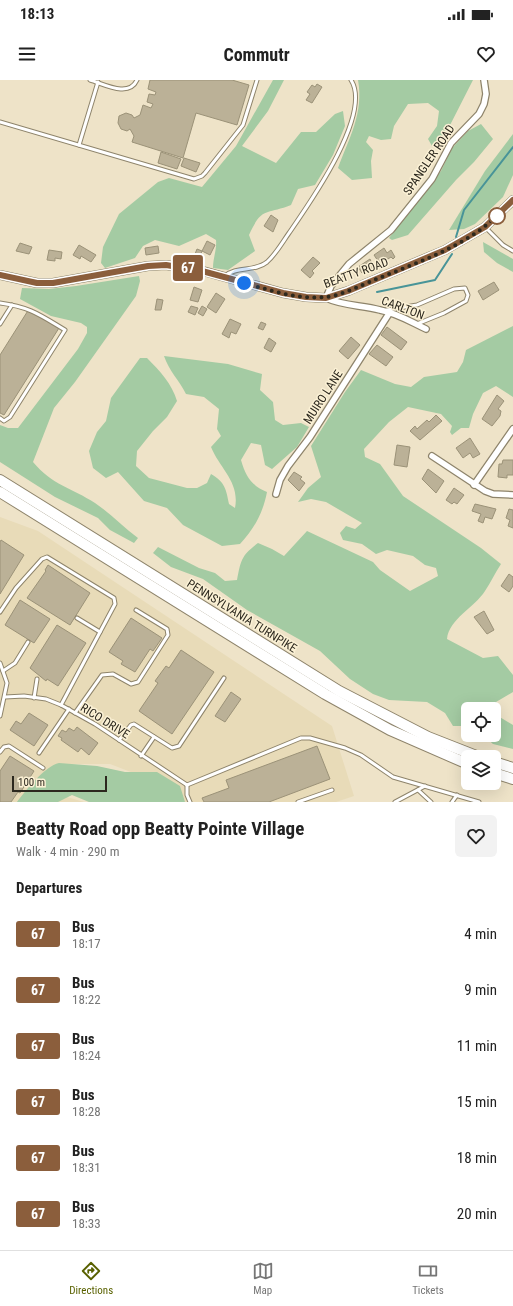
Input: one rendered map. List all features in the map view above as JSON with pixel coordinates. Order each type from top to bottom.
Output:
[{"type":"highway","name":"PENNSYLVANIA TURNPIKE","points":[[0,480],[339,691],[428,737],[461,750]]},
{"type":"highway","name":"PENNSYLVANIA TURNPIKE","points":[[0,492],[331,698],[390,730],[461,761]]},
{"type":"highway","points":[[501,764],[513,768]]},
{"type":"highway","points":[[501,775],[513,779]]},
{"type":"street","name":"SPANGLER ROAD","points":[[326,298],[331,286],[349,264],[391,230],[432,179],[451,143],[481,109],[486,94],[484,80]]},
{"type":"street","name":"BEATTY ROAD","points":[[0,275],[37,283],[53,283],[148,266],[166,265],[182,267],[283,293],[306,297],[326,298],[348,291],[445,250],[485,227],[513,200]]},
{"type":"street","name":"CARLTON","points":[[326,298],[337,303],[388,312],[426,329]]},
{"type":"street","name":"MUIRO LANE","points":[[276,494],[280,480],[288,466],[310,437],[388,312]]},
{"type":"street","points":[[474,485],[513,429]]},
{"type":"street","points":[[432,456],[474,485],[492,494],[513,495]]},
{"type":"lane","points":[[90,80],[123,90],[132,87],[137,80]]},
{"type":"lane","points":[[0,122],[194,179],[205,173],[243,125],[257,80]]},
{"type":"lane","points":[[223,277],[228,272],[257,268],[269,260],[313,200],[337,156],[350,120],[356,96],[355,88],[351,80]]},
{"type":"lane","points":[[79,145],[98,82]]},
{"type":"lane","points":[[485,227],[503,245],[513,251]]},
{"type":"lane","points":[[388,312],[393,308],[417,305],[454,289],[465,288],[468,295],[466,301],[444,313],[417,324]]},
{"type":"lane","points":[[0,303],[33,310],[65,330],[10,417],[4,421],[0,418]]},
{"type":"lane","points":[[0,324],[12,305]]},
{"type":"lane","points":[[0,612],[16,588],[32,570],[42,559],[50,557],[114,598],[115,604],[61,705]]},
{"type":"lane","points":[[75,713],[102,675],[113,674],[130,684],[138,682],[168,635],[167,629],[136,610]]},
{"type":"lane","points":[[77,618],[100,632]]},
{"type":"lane","points":[[0,675],[15,663],[28,642]]},
{"type":"lane","points":[[0,663],[7,683],[0,716]]},
{"type":"lane","points":[[119,740],[131,725],[134,724],[172,748],[179,746],[224,678]]},
{"type":"lane","points":[[34,698],[37,679]]},
{"type":"lane","name":"RICO DRIVE","points":[[5,697],[24,696],[61,705],[119,740],[141,756],[187,785]]},
{"type":"lane","points":[[39,754],[69,709]]},
{"type":"lane","points":[[141,756],[154,737]]},
{"type":"lane","points":[[190,802],[187,795],[187,785],[301,738],[310,738],[361,754],[393,778],[479,802]]},
{"type":"lane","points":[[0,752],[4,747],[9,746],[43,768]]},
{"type":"lane","points":[[395,802],[425,786]]},
{"type":"lane","points":[[298,802],[332,790]]},
{"type":"lane","points":[[418,790],[431,802]]},
{"type":"lane","points":[[452,802],[457,795]]},
{"type":"shaded area","points":[[0,517],[38,531],[332,726],[354,796],[336,802],[176,802],[170,787],[110,764],[65,764],[67,797],[84,802],[0,802]]},
{"type":"green space","points":[[273,80],[284,80],[268,111],[242,146],[276,163],[301,132],[316,132],[335,114],[343,111],[345,126],[333,155],[315,185],[298,189],[291,205],[261,215],[249,235],[255,251],[228,270],[213,268],[216,240],[206,234],[179,246],[155,240],[143,246],[135,258],[105,268],[101,263],[103,247],[119,214],[158,182],[169,178],[202,187],[236,146]]},
{"type":"green space","points":[[358,80],[473,80],[446,133],[432,146],[428,139],[437,126],[439,111],[428,103],[408,104],[394,126],[391,139],[381,140],[369,136],[366,142],[373,150],[371,161],[372,178],[352,180],[338,168],[351,136],[357,114],[359,103]]},
{"type":"green space","points":[[481,124],[493,139],[408,235],[392,240],[389,238],[441,171],[452,148],[468,131]]},
{"type":"green space","points":[[513,134],[513,175],[503,197],[475,224],[464,229],[449,230],[485,171]]},
{"type":"green space","points":[[483,242],[513,259],[513,272],[497,263],[484,252]]},
{"type":"green space","points":[[139,276],[140,281],[136,296],[75,382],[54,408],[33,462],[47,476],[62,486],[87,498],[106,511],[138,538],[134,543],[110,530],[98,518],[55,497],[0,462],[0,425],[8,428],[18,428],[78,349],[87,333],[87,327],[81,323],[51,316],[20,299],[22,288],[49,289]]},
{"type":"green space","points":[[513,326],[513,397],[496,386],[483,393],[473,414],[469,428],[461,428],[452,435],[450,432],[452,426],[441,414],[408,407],[389,422],[364,449],[365,457],[380,464],[403,496],[481,548],[501,564],[481,597],[452,625],[447,639],[483,658],[498,656],[513,675],[513,692],[496,702],[461,702],[461,726],[453,726],[445,713],[427,702],[389,700],[373,694],[350,679],[320,651],[247,610],[203,579],[171,567],[153,553],[158,547],[199,568],[215,573],[225,581],[237,580],[245,555],[258,543],[284,556],[307,531],[373,562],[380,570],[410,591],[438,576],[436,568],[425,565],[413,556],[387,550],[376,554],[362,544],[343,540],[340,533],[346,526],[355,529],[362,523],[326,502],[311,499],[298,502],[308,488],[321,477],[311,446],[345,392],[361,370],[395,384],[411,387],[424,377],[457,372],[463,362],[466,350]]},
{"type":"green space","points":[[164,356],[228,364],[262,374],[260,390],[273,402],[275,420],[283,425],[301,423],[309,427],[297,447],[272,469],[265,465],[261,445],[251,443],[241,460],[250,480],[267,492],[263,507],[257,520],[250,532],[240,544],[222,546],[183,525],[167,508],[144,501],[118,472],[106,478],[93,468],[89,451],[97,432],[106,421],[111,398],[140,358],[147,358],[169,383],[177,401],[167,417],[153,431],[137,451],[136,466],[149,478],[187,488],[197,488],[207,483],[211,474],[222,483],[226,490],[229,504],[235,508],[236,499],[232,483],[211,447],[221,436],[217,429],[219,409],[204,397],[186,394]]},
{"type":"green space","points":[[501,718],[513,725],[513,749],[493,744],[491,742],[501,742]]},
{"type":"green space","points":[[59,763],[97,766],[125,772],[157,772],[180,786],[185,802],[89,802],[72,795],[58,802],[17,802],[42,773]]},
{"type":"building","points":[[150,80],[232,80],[249,85],[237,125],[196,113],[183,158],[132,142],[134,136],[130,129],[127,131],[121,129],[118,123],[119,116],[126,113],[132,115],[134,118],[140,115],[143,105],[151,108],[153,104],[147,102],[149,94],[155,95],[156,92],[148,89]]},
{"type":"building","points":[[317,84],[322,87],[312,103],[306,100],[310,94],[307,92],[312,85],[315,87]]},
{"type":"building","points":[[161,152],[181,159],[177,169],[158,163]]},
{"type":"building","points":[[184,158],[200,163],[196,172],[181,166]]},
{"type":"building","points":[[271,215],[278,220],[273,232],[264,226]]},
{"type":"building","points":[[207,241],[215,245],[210,255],[202,251]]},
{"type":"building","points":[[20,243],[32,247],[29,254],[16,251]]},
{"type":"building","points":[[79,245],[96,255],[91,262],[81,256],[80,259],[73,255]]},
{"type":"building","points":[[158,246],[159,253],[146,255],[145,248]]},
{"type":"building","points":[[384,248],[387,253],[391,250],[395,257],[393,259],[391,257],[380,264],[374,255]]},
{"type":"building","points":[[197,249],[202,251],[200,256],[195,254]]},
{"type":"building","points":[[49,250],[62,252],[61,259],[55,258],[55,261],[47,260]]},
{"type":"building","points":[[313,257],[320,263],[312,271],[314,273],[310,278],[301,270]]},
{"type":"building","points":[[370,259],[374,269],[368,273],[366,270],[362,273],[358,267]]},
{"type":"building","points":[[494,282],[499,290],[483,300],[478,291]]},
{"type":"building","points":[[194,287],[202,290],[198,302],[190,300]]},
{"type":"building","points":[[216,293],[225,299],[216,313],[207,307]]},
{"type":"building","points":[[157,299],[163,300],[161,310],[155,310]]},
{"type":"building","points":[[191,306],[198,308],[195,315],[188,312]]},
{"type":"building","points":[[202,306],[207,309],[203,316],[198,313]]},
{"type":"building","points":[[29,309],[59,328],[4,415],[0,413],[0,355]]},
{"type":"building","points":[[230,319],[241,324],[236,334],[231,332],[229,338],[222,334]]},
{"type":"building","points":[[261,322],[266,324],[263,330],[258,328]]},
{"type":"building","points":[[387,327],[407,342],[401,350],[381,335]]},
{"type":"building","points":[[351,337],[360,345],[348,359],[339,351]]},
{"type":"building","points":[[269,338],[276,343],[271,352],[264,348]]},
{"type":"building","points":[[377,345],[393,357],[386,366],[369,354]]},
{"type":"building","points":[[497,395],[504,401],[498,409],[501,411],[500,416],[492,426],[482,419]]},
{"type":"building","points":[[436,415],[442,421],[420,440],[410,431],[415,426],[417,429],[427,420],[429,422]]},
{"type":"building","points":[[470,438],[480,454],[473,458],[470,453],[463,458],[456,448]]},
{"type":"building","points":[[397,445],[410,447],[407,467],[394,465]]},
{"type":"building","points":[[503,460],[513,460],[513,475],[507,475],[507,478],[498,477],[499,464],[502,464]]},
{"type":"building","points":[[428,469],[444,481],[436,493],[422,479]]},
{"type":"building","points":[[294,472],[302,477],[300,479],[305,483],[299,491],[288,480]]},
{"type":"building","points":[[454,488],[464,495],[457,504],[454,502],[452,504],[446,500]]},
{"type":"building","points":[[475,504],[496,509],[492,519],[485,517],[483,523],[478,521],[481,514],[472,511]]},
{"type":"building","points":[[509,509],[513,510],[513,528],[508,526],[510,520],[506,518]]},
{"type":"building","points":[[1,540],[24,555],[0,594],[0,542]]},
{"type":"building","points":[[48,565],[90,593],[70,625],[27,598],[46,571],[45,570]]},
{"type":"building","points":[[509,574],[513,577],[513,586],[509,592],[501,586]]},
{"type":"building","points":[[20,600],[50,619],[34,643],[5,625]]},
{"type":"building","points":[[484,611],[494,630],[487,634],[474,617]]},
{"type":"building","points":[[131,618],[162,638],[153,651],[150,649],[135,672],[121,664],[123,661],[109,652]]},
{"type":"building","points":[[57,625],[86,643],[58,686],[47,679],[46,681],[30,668]]},
{"type":"building","points":[[181,650],[214,672],[172,734],[139,711],[158,683],[155,681],[166,666],[169,668]]},
{"type":"building","points":[[231,692],[241,699],[225,722],[215,716]]},
{"type":"building","points":[[29,713],[48,725],[34,746],[10,730],[16,721],[21,724]]},
{"type":"building","points":[[77,727],[98,743],[89,755],[81,748],[78,752],[61,740],[62,738],[58,736],[62,730],[66,732],[69,728],[74,731]]},
{"type":"building","points":[[317,746],[330,779],[269,802],[204,802],[202,798],[229,788],[226,780]]},
{"type":"building","points":[[10,756],[34,771],[20,793],[18,792],[11,802],[0,802],[0,771]]},
{"type":"waterway","points":[[456,237],[464,210],[513,147]]},
{"type":"waterway","points":[[377,292],[435,280],[452,254]]},
{"type":"bus line","name":"67","points":[[0,275],[37,283],[53,283],[148,266],[166,265],[202,271],[283,293],[306,297],[326,298],[348,291],[445,250],[468,238],[485,227],[513,200]]},
{"type":"route","points":[[244,283],[283,293],[306,297],[326,298],[348,291],[445,250],[485,227],[497,216]]}]
